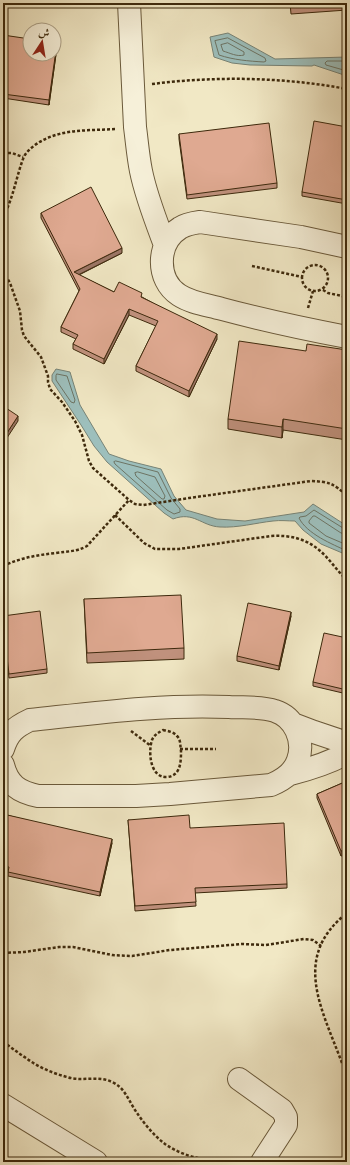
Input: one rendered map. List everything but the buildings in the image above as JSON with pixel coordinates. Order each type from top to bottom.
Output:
[{"type":"street","points":[[129,3],[135,127],[141,172],[165,245]]},
{"type":"street","points":[[347,247],[301,237],[200,222],[180,228],[171,236],[165,245],[162,256],[164,278],[178,295],[189,300],[245,315],[347,337]]},
{"type":"street","points":[[4,744],[12,731],[30,720],[145,708],[183,707],[264,708],[275,711],[285,716],[293,724],[298,733],[301,744],[300,755],[296,766],[290,774],[281,781],[270,785],[215,791],[136,796],[38,796],[27,794],[18,789],[5,775]]},
{"type":"street","points":[[293,724],[347,743]]},
{"type":"street","points":[[290,774],[314,768],[347,753]]},
{"type":"street","points":[[239,1079],[282,1110],[286,1117],[286,1125],[262,1162]]},
{"type":"street","points":[[3,1105],[96,1162]]},
{"type":"path","points":[[133,87],[169,82],[241,79],[280,81],[347,89]]},
{"type":"path","points":[[3,217],[11,198],[24,157],[29,149],[52,136],[71,132],[135,127]]},
{"type":"path","points":[[3,153],[24,157]]},
{"type":"path","points":[[323,290],[329,282],[327,271],[323,267],[312,265],[303,272],[302,277],[308,290],[323,290],[328,293],[347,297]]},
{"type":"path","points":[[252,266],[302,277]]},
{"type":"path","points":[[3,271],[10,283],[20,311],[24,336],[41,357],[48,376],[50,389],[62,402],[82,435],[89,461],[93,468],[135,504],[143,506],[189,498],[311,482],[332,483],[347,496]]},
{"type":"path","points":[[3,566],[15,560],[78,550],[87,546],[129,500]]},
{"type":"path","points":[[115,515],[144,543],[156,549],[179,549],[271,536],[284,535],[297,538],[309,543],[319,550],[347,580]]},
{"type":"path","points":[[163,730],[171,731],[177,735],[180,742],[180,749],[181,764],[176,773],[166,777],[156,773],[151,764],[151,746],[152,739],[156,733],[163,730]]},
{"type":"path","points":[[180,749],[216,749]]},
{"type":"path","points":[[342,1063],[316,989],[315,977],[320,946],[330,928],[347,913]]},
{"type":"path","points":[[3,953],[73,947],[112,955],[132,956],[170,950],[242,944],[266,944],[304,939],[313,940],[320,946]]},
{"type":"path","points":[[3,1042],[39,1066],[54,1073],[68,1078],[93,1078],[112,1082],[124,1090],[134,1109],[144,1122],[164,1143],[174,1149],[197,1158],[210,1160],[225,1159],[241,1162]]},
{"type":"water","points":[[228,33],[275,59],[347,57],[347,76],[314,65],[250,65],[232,63],[214,57],[210,37]]},
{"type":"water","points":[[56,369],[70,372],[80,405],[109,454],[161,469],[174,496],[186,510],[217,519],[245,521],[304,512],[313,504],[347,526],[347,555],[321,544],[303,530],[295,521],[276,521],[220,527],[187,517],[173,519],[164,513],[107,462],[94,446],[52,381],[52,375]]}]
